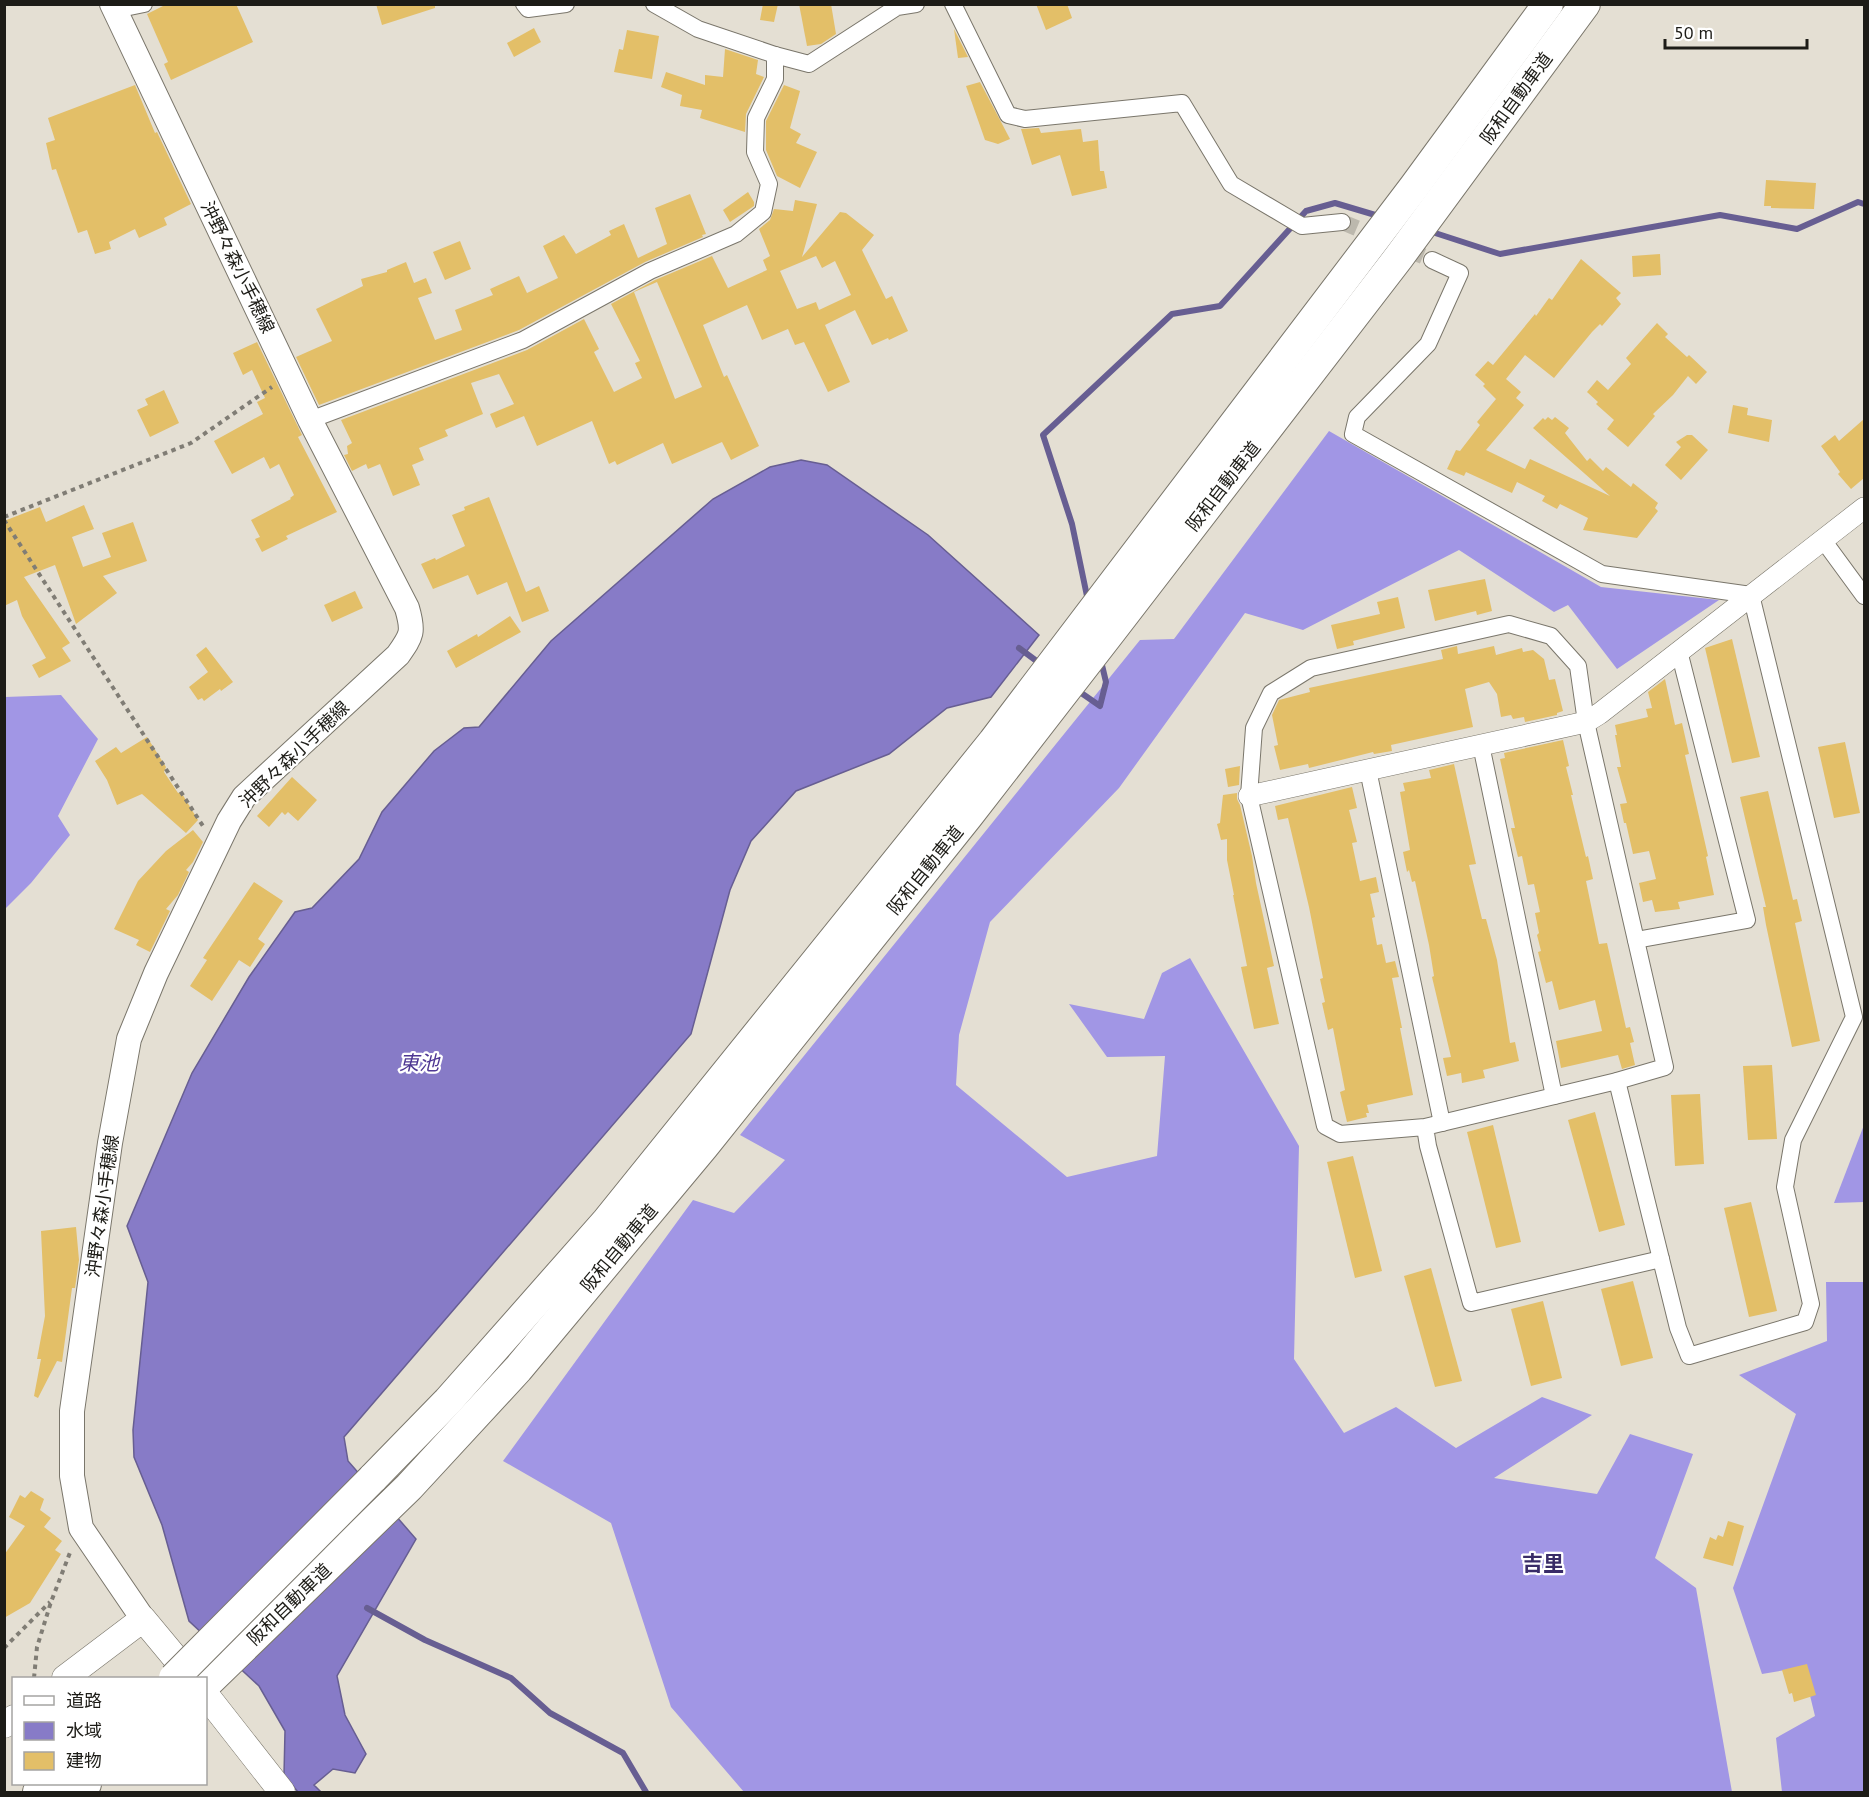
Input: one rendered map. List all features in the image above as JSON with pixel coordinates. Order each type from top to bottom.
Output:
[{"type":"highway","name":"阪和自動車道","points":[[1102,622],[1548,4]]},
{"type":"highway","name":"阪和自動車道","points":[[207,1683],[395,1502],[518,1369],[704,1146],[1102,622],[1399,257],[1585,4]]},
{"type":"highway","name":"阪和自動車道","points":[[175,1677],[448,1401],[607,1221],[1002,751]]},
{"type":"main road","name":"沖野々森小手穂線","points":[[114,7],[310,420],[407,608],[412,627],[408,641],[398,655],[244,797],[229,821],[156,973],[129,1039],[110,1143],[72,1411],[72,1476],[81,1528],[143,1619]]},
{"type":"main road","points":[[66,1677],[143,1619],[191,1677]]},
{"type":"main road","points":[[207,1696],[282,1792]]},
{"type":"street","points":[[114,7],[144,4]]},
{"type":"street","points":[[524,4],[528,9],[566,4]]},
{"type":"street","points":[[654,4],[698,29],[809,64],[897,7],[916,4]]},
{"type":"street","points":[[953,4],[1008,115],[1025,120],[1182,104],[1231,184],[1302,226],[1342,222]]},
{"type":"street","points":[[310,420],[523,340],[650,271],[736,234],[763,212],[769,184],[755,152],[756,118],[775,79],[775,55]]},
{"type":"street","points":[[1432,260],[1460,273],[1428,344],[1357,417],[1353,434],[1602,573],[1751,595]]},
{"type":"street","points":[[1249,796],[1586,722],[1864,508]]},
{"type":"street","points":[[1823,540],[1864,596]]},
{"type":"street","points":[[1617,1081],[1678,1328],[1689,1356],[1804,1322],[1811,1304],[1785,1187],[1793,1140],[1859,1017],[1751,595]]},
{"type":"street","points":[[1509,624],[1551,636],[1578,666],[1586,722],[1665,1067],[1617,1081],[1425,1127],[1340,1134],[1324,1126],[1249,796],[1254,728],[1271,693],[1311,668],[1509,624]]},
{"type":"street","points":[[1636,940],[1747,920],[1679,651]]},
{"type":"street","points":[[1481,745],[1554,1096]]},
{"type":"street","points":[[1368,770],[1442,1123]]},
{"type":"street","points":[[1425,1127],[1428,1146],[1471,1303],[1661,1259]]},
{"type":"path","points":[[217,848],[4,518],[191,443],[289,375]]},
{"type":"path","points":[[34,1677],[37,1647],[51,1602],[81,1528]]},
{"type":"path","points":[[4,1648],[51,1602]]},
{"type":"shaded area","points":[[1329,431],[1601,587],[1719,600],[1617,669],[1568,605],[1554,612],[1459,550],[1303,630],[1245,613],[1119,788],[990,922],[959,1035],[956,1085],[1067,1177],[1157,1156],[1165,1056],[1107,1057],[1069,1004],[1144,1019],[1162,973],[1190,958],[1299,1146],[1294,1359],[1344,1433],[1396,1407],[1456,1448],[1542,1397],[1592,1415],[1494,1478],[1597,1494],[1630,1434],[1693,1454],[1655,1558],[1696,1588],[1732,1792],[744,1792],[671,1707],[611,1523],[503,1461],[693,1200],[734,1213],[785,1160],[740,1135],[1140,640],[1174,639]]},
{"type":"shaded area","points":[[61,695],[98,739],[58,816],[70,835],[31,883],[5,909],[5,697]]},
{"type":"shaded area","points":[[1864,1125],[1864,1202],[1834,1203]]},
{"type":"shaded area","points":[[1826,1282],[1864,1282],[1864,1792],[1782,1792],[1776,1738],[1815,1716],[1803,1667],[1762,1674],[1733,1588],[1796,1414],[1739,1375],[1827,1341]]},
{"type":"water","name":"東池","points":[[801,460],[827,465],[928,535],[1039,635],[991,697],[947,708],[889,754],[796,791],[751,841],[730,890],[691,1034],[344,1437],[348,1461],[416,1539],[337,1676],[345,1715],[366,1754],[355,1773],[333,1769],[314,1785],[321,1792],[298,1792],[284,1775],[285,1731],[259,1686],[189,1621],[162,1525],[134,1457],[133,1430],[148,1282],[127,1226],[192,1073],[249,977],[295,912],[312,908],[359,859],[382,812],[434,751],[464,728],[479,727],[551,641],[713,499],[770,467]]},
{"type":"building","points":[[167,4],[236,4],[253,42],[171,80],[164,64],[168,62],[147,14]]},
{"type":"building","points":[[376,4],[435,4],[435,8],[382,25]]},
{"type":"building","points":[[763,4],[778,4],[774,22],[760,20]]},
{"type":"building","points":[[799,4],[831,4],[836,34],[821,44],[807,46]]},
{"type":"building","points":[[1036,4],[1067,4],[1072,18],[1046,30]]},
{"type":"building","points":[[534,28],[541,42],[514,57],[507,43]]},
{"type":"building","points":[[954,29],[968,57],[958,58]]},
{"type":"building","points":[[627,30],[659,36],[652,79],[614,72],[619,49],[623,50]]},
{"type":"building","points":[[725,49],[758,60],[756,74],[764,77],[746,114],[745,132],[700,118],[702,110],[680,106],[682,95],[661,87],[666,72],[705,85],[705,75],[723,77]]},
{"type":"building","points":[[980,82],[1010,139],[998,144],[985,140],[966,86]]},
{"type":"building","points":[[135,85],[155,133],[157,132],[191,204],[164,218],[167,225],[139,238],[135,229],[109,242],[111,249],[95,254],[87,230],[78,233],[56,169],[52,170],[46,143],[55,140],[48,118]]},
{"type":"building","points":[[784,85],[800,91],[790,128],[801,134],[796,143],[817,152],[800,188],[777,176],[766,150],[766,121]]},
{"type":"building","points":[[1039,128],[1041,133],[1081,129],[1083,142],[1098,140],[1100,171],[1104,171],[1107,188],[1072,196],[1060,155],[1032,165],[1021,129]]},
{"type":"building","points":[[1766,180],[1816,183],[1814,209],[1764,206]]},
{"type":"building","points":[[748,192],[754,206],[730,222],[723,210]]},
{"type":"building","points":[[690,194],[706,234],[702,235],[703,237],[645,262],[519,330],[319,405],[296,357],[332,341],[316,309],[363,286],[361,279],[387,272],[406,262],[414,283],[426,278],[432,293],[418,298],[435,340],[462,330],[455,310],[493,295],[490,289],[519,276],[527,293],[558,278],[543,246],[564,235],[576,254],[611,235],[609,231],[624,224],[638,258],[667,244],[655,208]]},
{"type":"building","points":[[795,200],[817,204],[802,257],[840,212],[846,213],[874,235],[862,250],[886,299],[892,296],[908,331],[872,345],[855,310],[825,325],[850,382],[828,392],[804,342],[795,345],[788,329],[762,340],[747,305],[703,325],[724,377],[727,375],[759,446],[731,460],[722,442],[672,464],[663,443],[617,465],[615,461],[609,464],[592,421],[537,446],[524,416],[496,428],[490,414],[514,404],[499,374],[471,383],[483,414],[445,430],[448,436],[419,448],[424,460],[412,465],[420,485],[393,496],[380,464],[368,469],[366,464],[352,471],[344,455],[348,454],[347,446],[352,443],[341,420],[527,350],[584,319],[599,349],[594,352],[614,392],[642,378],[635,363],[640,361],[611,304],[655,280],[712,256],[728,288],[767,270],[763,260],[770,256],[759,229],[770,220],[774,209],[793,211]],"holes":[[[816,256],[822,268],[835,261],[851,295],[819,310],[816,302],[797,309],[780,271]],[[657,282],[702,387],[675,399],[634,292]]]},
{"type":"building","points":[[460,241],[471,269],[445,280],[433,252]]},
{"type":"building","points":[[1660,254],[1661,275],[1633,277],[1632,256]]},
{"type":"building","points":[[1581,259],[1621,293],[1616,298],[1621,304],[1602,326],[1600,324],[1592,332],[1554,378],[1525,355],[1506,379],[1521,392],[1516,398],[1524,405],[1486,450],[1525,469],[1530,459],[1610,496],[1533,428],[1543,418],[1545,420],[1548,417],[1552,420],[1555,417],[1569,428],[1565,433],[1587,461],[1590,458],[1603,471],[1606,467],[1631,487],[1633,483],[1658,503],[1655,508],[1658,511],[1637,538],[1583,530],[1588,518],[1560,504],[1557,509],[1542,501],[1545,496],[1517,482],[1512,493],[1466,472],[1464,476],[1447,469],[1456,450],[1460,451],[1480,425],[1477,422],[1496,399],[1475,375],[1488,361],[1493,365],[1549,298],[1552,300]]},
{"type":"building","points":[[1657,323],[1668,334],[1665,337],[1707,372],[1696,384],[1688,376],[1673,395],[1653,414],[1655,416],[1628,447],[1607,429],[1614,420],[1596,404],[1598,402],[1587,392],[1597,380],[1608,390],[1631,364],[1626,358]]},
{"type":"building","points":[[257,342],[302,435],[298,437],[337,512],[286,536],[288,539],[262,552],[255,539],[260,537],[251,520],[291,499],[294,495],[279,464],[270,469],[264,457],[232,474],[214,441],[263,414],[257,402],[265,398],[252,370],[243,375],[233,353]]},
{"type":"building","points":[[164,390],[179,423],[150,437],[137,410],[148,405],[145,399]]},
{"type":"building","points":[[1733,405],[1748,408],[1747,415],[1772,420],[1769,442],[1728,433]]},
{"type":"building","points":[[1864,419],[1864,478],[1851,489],[1838,474],[1840,472],[1821,446],[1835,435],[1839,441]]},
{"type":"building","points":[[1687,435],[1692,435],[1708,450],[1681,480],[1665,465],[1681,447],[1676,442]]},
{"type":"building","points":[[489,497],[526,592],[539,586],[549,611],[522,622],[507,582],[477,595],[468,575],[433,589],[421,564],[435,558],[436,560],[465,546],[452,515],[465,510],[464,507]]},
{"type":"building","points":[[84,505],[94,529],[72,537],[83,567],[111,557],[102,533],[133,522],[147,561],[103,576],[117,593],[76,624],[55,565],[24,577],[70,643],[62,648],[71,661],[39,678],[32,665],[46,658],[22,616],[17,600],[4,606],[4,521],[40,507],[46,522]]},
{"type":"building","points":[[1485,579],[1492,611],[1477,615],[1476,611],[1435,621],[1428,590]]},
{"type":"building","points":[[355,591],[363,608],[332,622],[324,605]]},
{"type":"building","points":[[1398,597],[1405,628],[1353,641],[1354,645],[1337,649],[1331,625],[1380,614],[1377,602]]},
{"type":"building","points":[[510,616],[521,632],[456,668],[447,651],[477,634],[478,637]]},
{"type":"building","points":[[1732,639],[1760,757],[1732,763],[1705,648]]},
{"type":"building","points":[[1457,646],[1458,654],[1494,646],[1496,655],[1522,648],[1523,652],[1533,650],[1544,659],[1549,680],[1555,679],[1563,711],[1557,715],[1525,722],[1524,717],[1513,719],[1511,715],[1501,717],[1497,694],[1489,682],[1465,689],[1473,727],[1391,745],[1392,751],[1374,754],[1373,752],[1309,768],[1308,764],[1280,770],[1274,746],[1278,745],[1272,715],[1279,700],[1310,692],[1309,688],[1443,659],[1441,650]]},
{"type":"building","points":[[206,647],[233,682],[204,701],[202,698],[198,700],[189,687],[208,672],[196,655]]},
{"type":"building","points":[[1665,679],[1675,725],[1682,723],[1689,754],[1685,755],[1708,856],[1706,857],[1714,895],[1678,902],[1680,909],[1655,912],[1652,900],[1643,902],[1639,883],[1656,879],[1649,851],[1633,854],[1626,823],[1624,823],[1620,804],[1627,803],[1617,767],[1621,767],[1615,725],[1648,717],[1646,709],[1652,708],[1648,692]]},
{"type":"building","points":[[147,737],[166,767],[164,772],[178,793],[181,792],[198,820],[186,833],[142,794],[117,805],[107,780],[95,761],[116,747],[121,753]]},
{"type":"building","points":[[1563,740],[1569,766],[1566,767],[1573,795],[1571,795],[1593,879],[1586,881],[1599,944],[1607,943],[1626,1028],[1630,1027],[1634,1042],[1630,1043],[1635,1065],[1622,1069],[1618,1055],[1561,1068],[1556,1041],[1602,1031],[1595,1000],[1559,1010],[1552,981],[1546,983],[1538,952],[1541,951],[1535,913],[1540,912],[1534,884],[1528,885],[1522,856],[1518,857],[1511,828],[1515,828],[1500,759],[1505,758],[1504,753]]},
{"type":"building","points":[[1845,742],[1860,813],[1834,818],[1818,747]]},
{"type":"building","points":[[1454,764],[1476,864],[1469,865],[1482,919],[1486,919],[1497,960],[1510,1043],[1515,1042],[1519,1061],[1483,1070],[1485,1078],[1462,1083],[1461,1073],[1447,1076],[1443,1058],[1451,1057],[1432,977],[1434,976],[1429,945],[1415,881],[1412,882],[1409,870],[1407,872],[1403,852],[1410,850],[1400,792],[1405,791],[1403,783],[1431,778],[1429,770]]},
{"type":"building","points":[[1240,766],[1239,785],[1228,787],[1225,769]]},
{"type":"building","points":[[292,777],[317,800],[298,821],[288,812],[285,815],[282,812],[269,827],[257,816]]},
{"type":"building","points":[[1352,787],[1357,808],[1349,810],[1357,842],[1352,843],[1360,881],[1376,877],[1379,892],[1370,894],[1375,917],[1372,918],[1377,945],[1382,944],[1386,963],[1395,961],[1399,977],[1392,978],[1413,1095],[1367,1105],[1369,1113],[1366,1113],[1367,1117],[1347,1122],[1340,1092],[1345,1090],[1333,1028],[1328,1030],[1322,1003],[1325,1002],[1320,979],[1323,978],[1309,907],[1288,818],[1278,820],[1275,806]]},
{"type":"building","points":[[1768,791],[1793,900],[1797,899],[1802,921],[1795,923],[1820,1041],[1792,1047],[1766,925],[1763,907],[1766,907],[1740,797]]},
{"type":"building","points":[[1237,793],[1274,966],[1267,968],[1279,1024],[1254,1029],[1241,967],[1247,966],[1227,860],[1227,839],[1221,840],[1217,824],[1220,823],[1223,795]]},
{"type":"building","points":[[193,830],[203,842],[193,862],[186,870],[189,872],[178,895],[166,909],[170,911],[150,952],[136,945],[139,940],[114,929],[138,881],[166,851]]},
{"type":"building","points":[[254,882],[283,901],[258,939],[265,944],[250,967],[239,960],[212,1001],[190,986],[207,960],[203,958]]},
{"type":"building","points":[[1772,1065],[1777,1139],[1748,1140],[1743,1066]]},
{"type":"building","points":[[1700,1094],[1704,1164],[1675,1166],[1671,1095]]},
{"type":"building","points":[[1595,1112],[1625,1225],[1599,1232],[1568,1120]]},
{"type":"building","points":[[1493,1125],[1521,1242],[1496,1248],[1467,1132]]},
{"type":"building","points":[[1353,1156],[1382,1271],[1355,1278],[1327,1162]]},
{"type":"building","points":[[1751,1202],[1777,1311],[1749,1317],[1724,1208]]},
{"type":"building","points":[[76,1227],[79,1260],[75,1288],[72,1288],[62,1362],[57,1361],[38,1398],[34,1396],[41,1359],[37,1359],[45,1316],[41,1231]]},
{"type":"building","points":[[1431,1268],[1462,1381],[1435,1387],[1404,1276]]},
{"type":"building","points":[[1633,1281],[1653,1358],[1621,1366],[1601,1289]]},
{"type":"building","points":[[1543,1301],[1562,1378],[1531,1386],[1511,1309]]},
{"type":"building","points":[[31,1491],[44,1499],[40,1510],[51,1518],[44,1527],[62,1541],[55,1550],[61,1554],[30,1603],[4,1618],[4,1555],[25,1526],[9,1517],[20,1495],[25,1498]]},
{"type":"building","points":[[1728,1521],[1744,1526],[1733,1566],[1703,1558],[1710,1537],[1716,1540],[1718,1535],[1723,1537]]},
{"type":"building","points":[[1807,1664],[1816,1695],[1794,1702],[1792,1693],[1789,1694],[1782,1670]]},
{"type":"waterway","points":[[1429,231],[1500,254],[1720,215],[1797,229],[1858,202],[1864,204]]},
{"type":"waterway","points":[[1088,601],[1072,524],[1043,435],[1172,314],[1220,306],[1306,211],[1335,203],[1382,217]]},
{"type":"waterway","points":[[1019,648],[1042,665]]},
{"type":"waterway","points":[[1077,690],[1100,706],[1106,682],[1101,661]]},
{"type":"waterway","points":[[367,1608],[425,1640],[511,1678],[550,1713],[623,1753],[646,1792]]},
{"type":"tunnel","points":[[1342,222],[1432,260]]},
{"type":"district","name":"吉里","points":[[1543,1563]]}]
